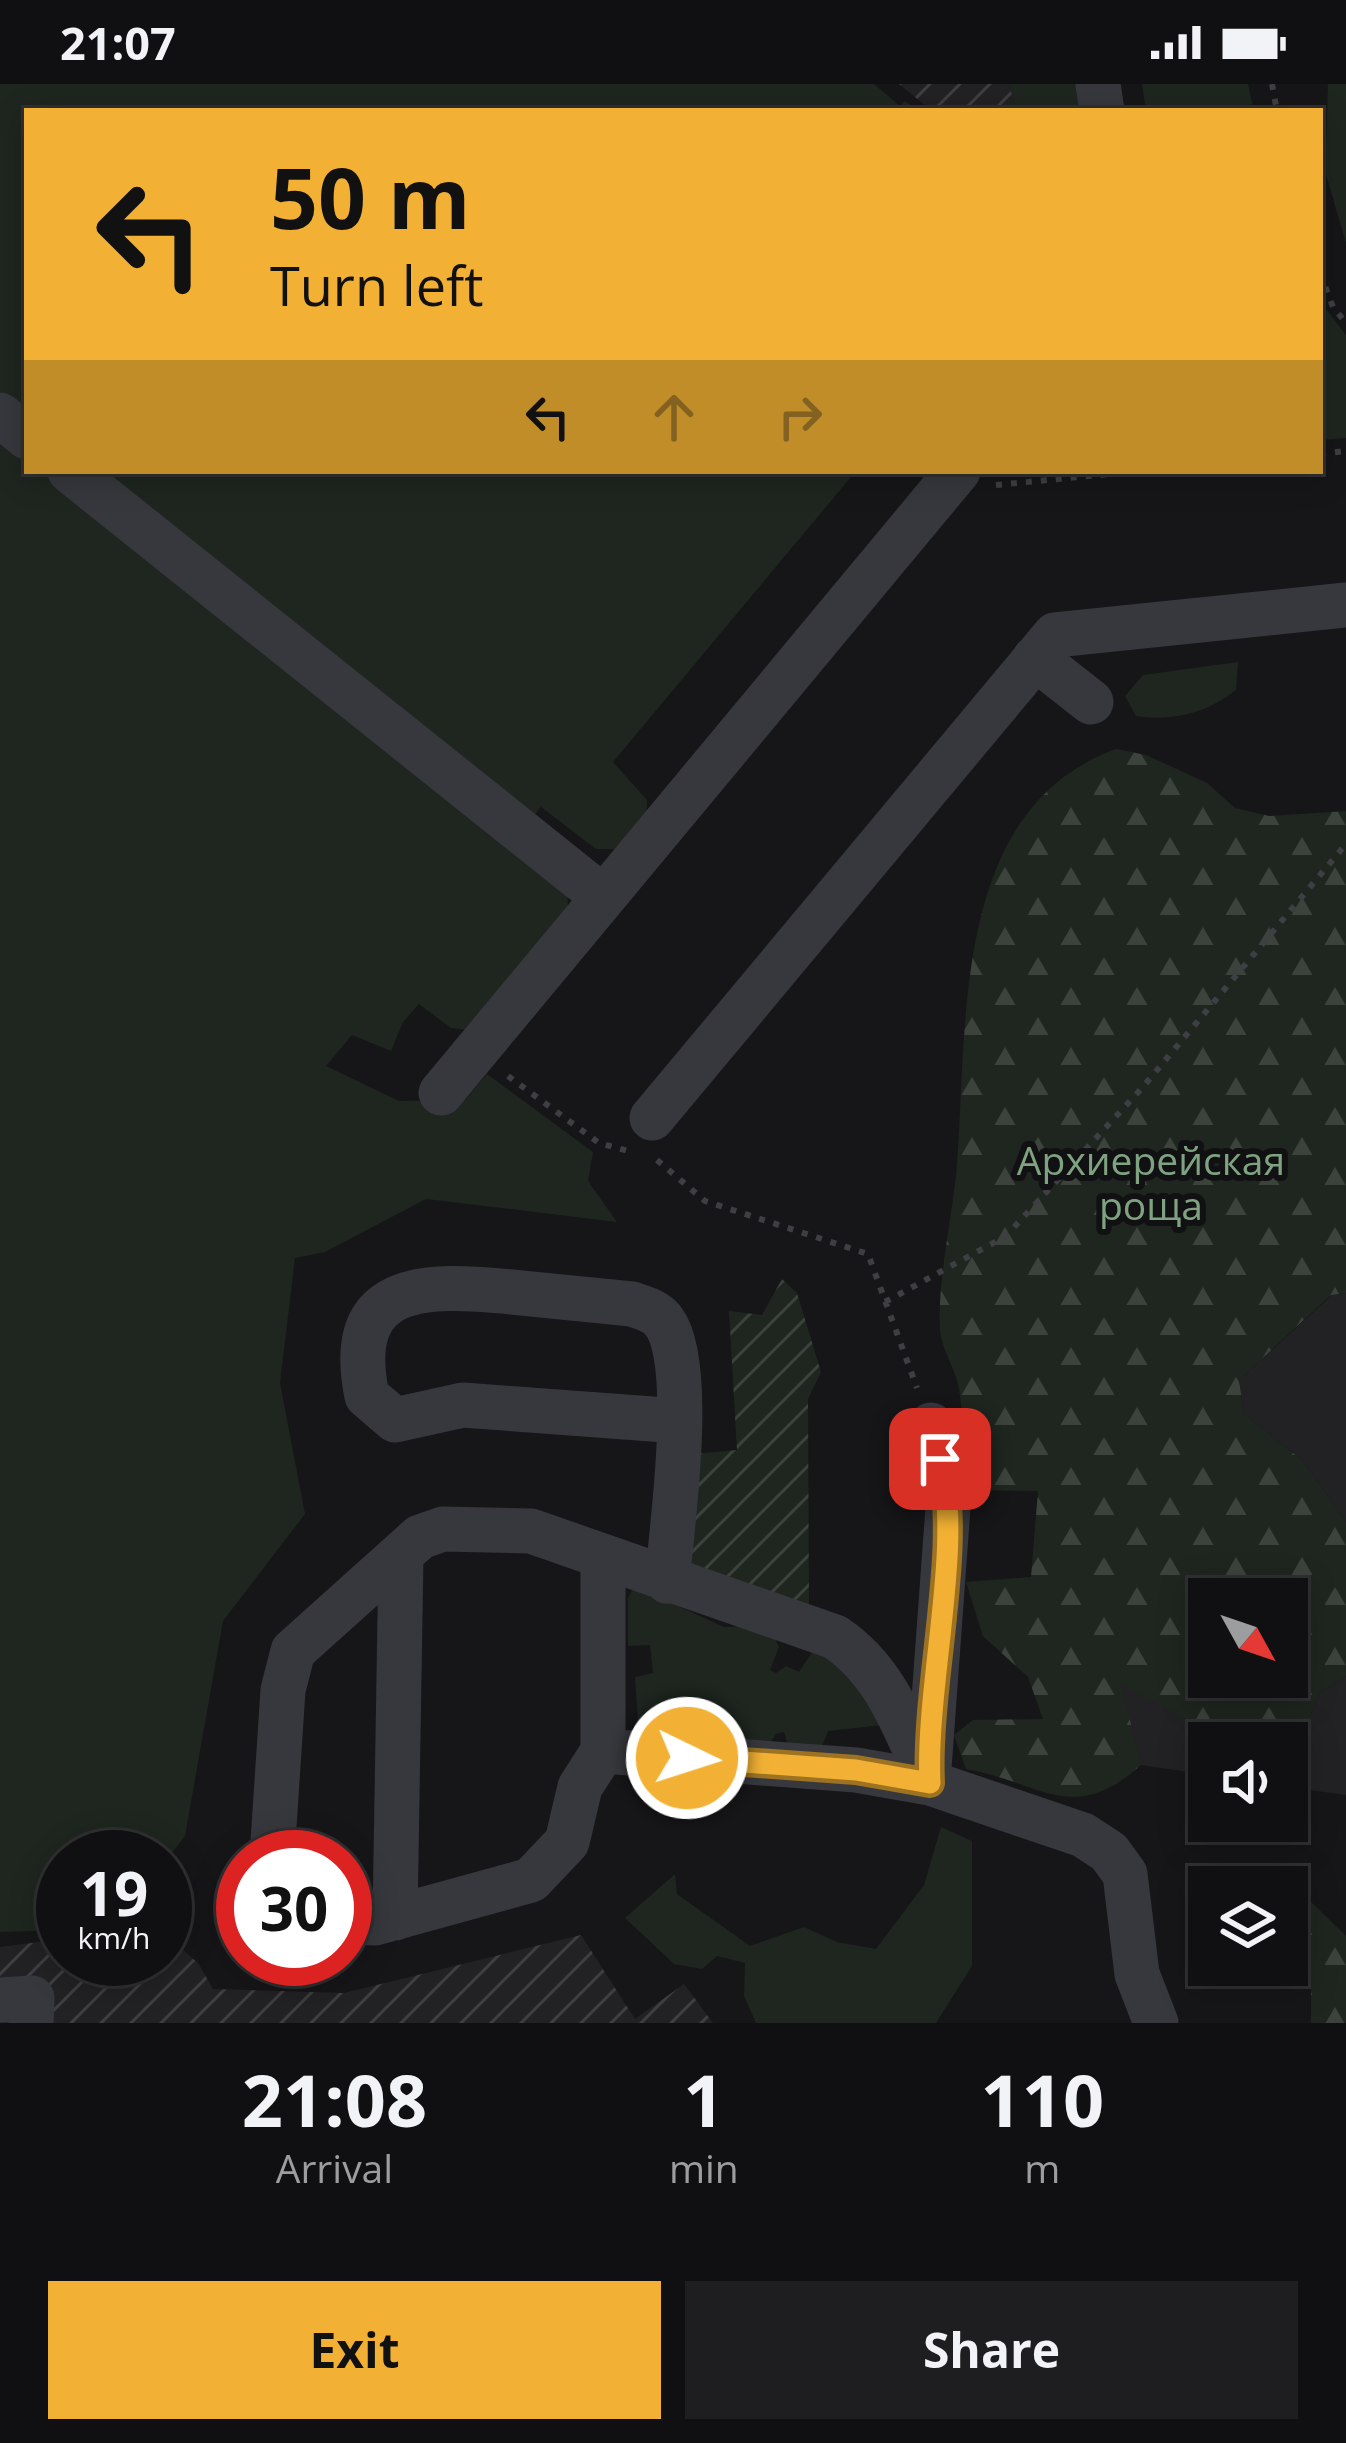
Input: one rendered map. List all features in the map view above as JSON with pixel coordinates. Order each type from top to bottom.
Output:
[{"type":"street","points":[[0,415],[24,435]]},
{"type":"street","points":[[74,474],[603,897]]},
{"type":"street","points":[[441,1093],[956,474]]},
{"type":"street","points":[[652,1118],[1055,635],[1346,605]]},
{"type":"street","points":[[1035,658],[1090,702]]},
{"type":"street","points":[[667,1581],[679,1421],[672,1341],[664,1322],[632,1304],[434,1285],[375,1312],[363,1334],[367,1396],[395,1420],[463,1406],[679,1421]]},
{"type":"street","points":[[930,1783],[932,1691],[950,1494],[931,1425]]},
{"type":"street","points":[[274,1830],[283,1690],[293,1651],[420,1537],[443,1529],[531,1531],[603,1560],[835,1637],[865,1657],[882,1679],[930,1783]]},
{"type":"street","points":[[395,1918],[401,1556]]},
{"type":"street","points":[[372,1920],[395,1918],[531,1880],[567,1842],[580,1787],[603,1751],[603,1560]]},
{"type":"street","points":[[603,1751],[856,1770],[930,1783],[1083,1834],[1143,1871],[1137,1974],[1156,2023]]},
{"type":"street","points":[[0,2000],[32,1998],[32,2023]]},
{"type":"path","points":[[1323,281],[1333,307],[1346,323]]},
{"type":"path","points":[[886,1302],[1006,1236],[1142,1088],[1346,844]]},
{"type":"path","points":[[493,1065],[599,1143],[664,1162],[705,1201],[868,1254],[931,1425]]},
{"type":"shaded area","points":[[899,84],[1010,84],[1014,108],[928,108]]},
{"type":"shaded area","points":[[1346,1293],[1346,1522],[1303,1461],[1244,1414],[1239,1380],[1332,1295]]},
{"type":"shaded area","points":[[1346,1676],[1346,1795],[1308,1790],[1308,1722],[1320,1692]]},
{"type":"shaded area","points":[[1120,1683],[1192,1722],[1188,1722],[1188,1772],[1141,1765]]},
{"type":"shaded area","points":[[581,1935],[635,2019],[684,1984],[713,2023],[0,2023],[0,1947],[36,1942],[36,1986],[192,1986],[192,1958],[213,1989],[344,1993]]},
{"type":"green space","points":[[0,84],[874,84],[900,106],[905,101],[915,108],[24,108],[24,474],[853,474],[613,762],[647,800],[646,826],[626,849],[596,849],[541,807],[514,839],[566,884],[569,915],[468,1030],[451,1028],[419,1004],[403,1022],[391,1051],[352,1035],[326,1066],[399,1101],[465,1100],[487,1074],[593,1152],[588,1181],[617,1222],[426,1199],[325,1252],[295,1258],[280,1383],[305,1514],[223,1621],[186,1830],[36,1830],[36,1931],[0,1932]]},
{"type":"green space","points":[[1010,84],[1083,84],[1085,108],[1014,108]]},
{"type":"green space","points":[[1142,84],[1248,84],[1253,108],[1146,108]]},
{"type":"green space","points":[[1328,84],[1346,84],[1346,243],[1325,171]]},
{"type":"green space","points":[[1323,305],[1346,335],[1346,438],[1323,440]]},
{"type":"green space","points":[[1238,662],[1236,690],[1189,714],[1136,716],[1125,696],[1143,675]]},
{"type":"green space","name":"Архиерейская роща","points":[[1116,749],[1146,755],[1207,783],[1235,808],[1269,816],[1346,811],[1346,1293],[1331,1295],[1239,1380],[1244,1414],[1303,1461],[1346,1522],[1346,1676],[1320,1692],[1308,1722],[1192,1722],[1121,1684],[1141,1765],[1117,1783],[1076,1797],[966,1769],[954,1735],[973,1720],[1043,1719],[1028,1677],[983,1636],[966,1582],[1031,1577],[1038,1491],[963,1490],[961,1401],[941,1336],[940,1311],[957,1165],[969,986],[979,926],[996,869],[1023,819],[1062,778]]},
{"type":"green space","points":[[782,1279],[797,1293],[821,1372],[808,1399],[809,1606],[684,1565],[695,1454],[737,1450],[729,1311],[762,1315]]},
{"type":"green space","points":[[634,1586],[724,1627],[759,1626],[772,1633],[779,1647],[770,1670],[776,1673],[786,1666],[799,1672],[814,1649],[848,1659],[883,1725],[828,1731],[820,1752],[787,1742],[784,1732],[776,1734],[763,1754],[654,1739],[638,1723],[635,1677],[653,1673],[650,1645],[628,1646],[628,1598]]},
{"type":"green space","points":[[941,1827],[972,1841],[972,1966],[936,2023],[756,2023],[744,1996],[745,1963],[717,1956],[702,1969],[674,1964],[625,1918],[675,1874],[677,1894],[750,1946],[804,1927],[837,1942],[876,1949],[924,1885]]},
{"type":"green space","points":[[1311,1902],[1346,1936],[1346,2023],[1311,2023]]},
{"type":"route","points":[[687,1758],[856,1770],[930,1783],[932,1691],[950,1494],[940,1459]]}]
